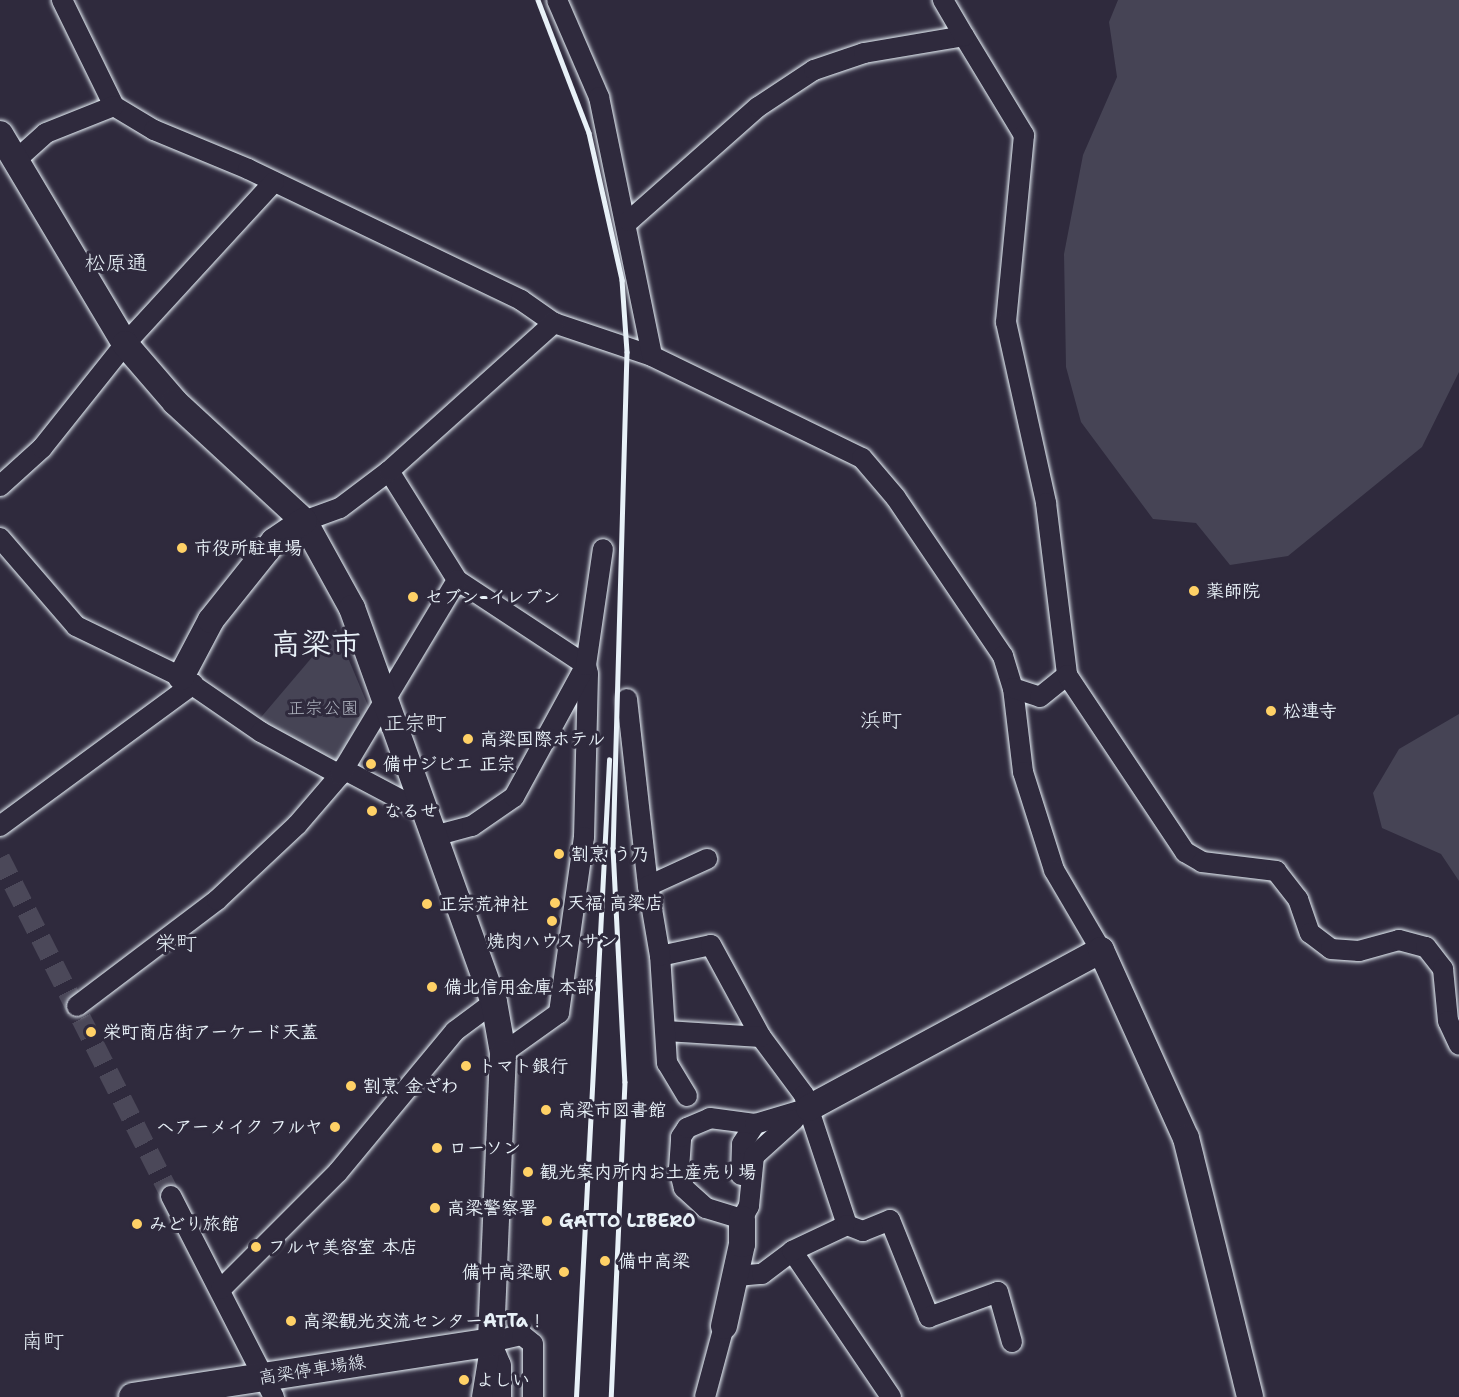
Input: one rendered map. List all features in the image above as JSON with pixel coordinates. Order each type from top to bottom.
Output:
[{"type":"main road","name":"高梁停車場線","points":[[133,1397],[271,1387],[490,1342]]},
{"type":"street","points":[[62,0],[114,106],[154,130],[274,182],[544,311],[554,323],[652,356],[862,458],[956,584],[1003,656],[1014,688],[1023,772],[1051,859],[1101,950],[1186,1138],[1250,1397]]},
{"type":"street","points":[[557,0],[599,97],[628,221],[652,356]]},
{"type":"street","points":[[943,0],[1024,135],[1005,321],[1046,503],[1067,675],[1185,852],[1202,862],[1275,871],[1298,899],[1310,933],[1331,949],[1359,951],[1399,940],[1426,947],[1443,969],[1448,1021],[1459,1045]]},
{"type":"street","points":[[628,221],[758,107],[814,70],[864,53],[964,36]]},
{"type":"street","points":[[8,165],[46,133],[114,106]]},
{"type":"street","points":[[0,134],[8,165],[125,344],[175,402],[304,521],[352,608],[495,1002],[503,1053],[490,1342],[482,1397]]},
{"type":"street","points":[[0,486],[42,448],[125,344],[274,182]]},
{"type":"street","points":[[0,826],[187,681],[231,594],[274,541],[304,521],[340,508],[389,471],[554,323]]},
{"type":"street","points":[[389,471],[457,580],[586,665]]},
{"type":"street","points":[[0,538],[76,626],[187,681],[261,732],[341,772],[430,824],[472,826],[514,797],[586,665]]},
{"type":"street","points":[[503,1053],[559,1013],[584,837],[586,665],[603,549]]},
{"type":"street","points":[[77,1006],[217,900],[297,825],[341,772],[384,696],[457,580]]},
{"type":"street","points":[[1014,688],[1040,697],[1067,675]]},
{"type":"street","points":[[627,699],[648,886],[660,956],[667,1063],[687,1096]]},
{"type":"street","points":[[648,886],[707,859]]},
{"type":"street","points":[[660,956],[711,945],[761,1037],[809,1108],[847,1225]]},
{"type":"street","points":[[742,1220],[749,1206],[758,1148],[809,1108],[1101,950]]},
{"type":"street","points":[[221,1289],[338,1172],[455,1031],[495,1002]]},
{"type":"street","points":[[666,1031],[761,1037]]},
{"type":"street","points":[[742,1220],[706,1208],[684,1188],[680,1145],[687,1128],[703,1120],[738,1118],[755,1124],[809,1108]]},
{"type":"street","points":[[705,1397],[737,1276],[742,1220],[742,1144],[755,1124]]},
{"type":"street","points":[[171,1196],[271,1387]]},
{"type":"street","points":[[737,1276],[762,1274],[792,1251],[847,1225],[863,1231],[890,1220],[929,1317],[998,1292],[1012,1342]]},
{"type":"street","points":[[792,1251],[891,1397]]},
{"type":"street","points":[[490,1342],[522,1335],[533,1344],[533,1397]]},
{"type":"street","points":[[490,1342],[501,1365],[501,1397]]},
{"type":"green space","points":[[1118,0],[1459,0],[1459,372],[1422,447],[1288,556],[1230,565],[1196,523],[1153,519],[1081,422],[1066,367],[1064,254],[1083,155],[1117,77],[1109,22]]},
{"type":"green space","name":"正宗公園","points":[[336,629],[369,708],[340,761],[330,764],[257,722]]},
{"type":"green space","points":[[1459,714],[1459,881],[1441,854],[1382,828],[1373,793],[1399,749]]},
{"type":"tunnel","points":[[0,858],[171,1196]]},
{"type":"railway","points":[[538,0],[589,133],[622,280],[627,352],[613,848],[625,1082],[611,1397]]},
{"type":"railway","points":[[576,1397],[609,760]]},
{"type":"place","name":"市役所駐車場","points":[[182,548]]},
{"type":"place","name":"薬師院","points":[[1194,591]]},
{"type":"place","name":"セブン-イレブン","points":[[413,597]]},
{"type":"place","name":"松連寺","points":[[1271,711]]},
{"type":"place","name":"高梁国際ホテル","points":[[468,739]]},
{"type":"place","name":"備中ジビエ 正宗","points":[[371,764]]},
{"type":"place","name":"なるせ","points":[[372,811]]},
{"type":"place","name":"割烹 う乃","points":[[559,854]]},
{"type":"place","name":"天福 高梁店","points":[[555,903]]},
{"type":"place","name":"正宗荒神社","points":[[427,904]]},
{"type":"place","name":"焼肉ハウス サン","points":[[552,921]]},
{"type":"place","name":"備北信用金庫 本部","points":[[432,987]]},
{"type":"place","name":"栄町商店街アーケード天蓋","points":[[91,1032]]},
{"type":"place","name":"トマト銀行","points":[[466,1066]]},
{"type":"place","name":"割烹 金ざわ","points":[[351,1086]]},
{"type":"place","name":"高梁市図書館","points":[[546,1110]]},
{"type":"place","name":"ヘアーメイク フルヤ","points":[[335,1127]]},
{"type":"place","name":"ローソン","points":[[437,1148]]},
{"type":"place","name":"観光案内所内お土産売り場","points":[[528,1172]]},
{"type":"place","name":"高梁警察署","points":[[435,1208]]},
{"type":"place","name":"GATTO LIBERO","points":[[547,1221]]},
{"type":"place","name":"みどり旅館","points":[[137,1224]]},
{"type":"place","name":"フルヤ美容室 本店","points":[[256,1247]]},
{"type":"place","name":"備中高梁","points":[[605,1261]]},
{"type":"place","name":"備中高梁駅","points":[[564,1272]]},
{"type":"place","name":"高梁観光交流センターATTa！","points":[[291,1321]]},
{"type":"place","name":"よしい","points":[[464,1380]]},
{"type":"district","name":"松原通","points":[[116,263]]},
{"type":"district","name":"高梁市","points":[[316,644]]},
{"type":"district","name":"浜町","points":[[881,720]]},
{"type":"district","name":"正宗町","points":[[415,723]]},
{"type":"district","name":"栄町","points":[[176,943]]},
{"type":"district","name":"南町","points":[[43,1341]]}]
